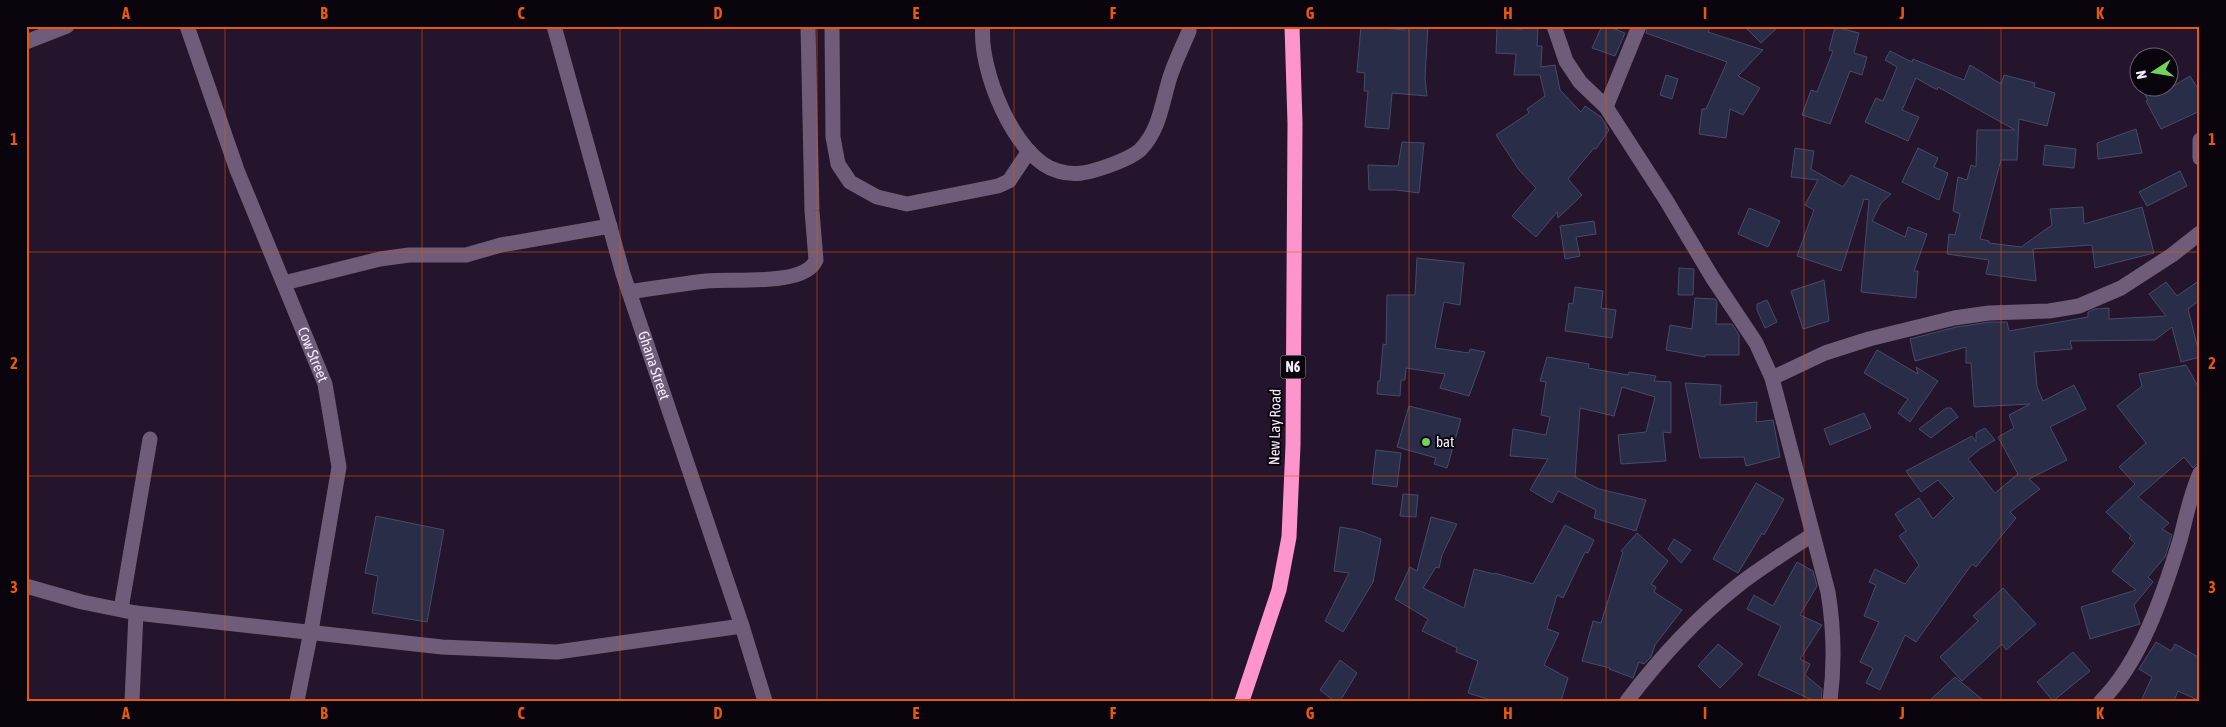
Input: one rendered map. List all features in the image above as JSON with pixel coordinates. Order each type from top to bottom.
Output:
[{"type":"highway","name":"New Lay Road","points":[[1242,701],[1279,590],[1289,537],[1293,445],[1295,132],[1292,26]]},
{"type":"street","points":[[26,42],[67,26]]},
{"type":"street","name":"Cow Street","points":[[188,26],[237,170],[325,384],[339,467],[297,701]]},
{"type":"street","name":"Ghana Street","points":[[554,26],[630,292],[742,626],[765,701]]},
{"type":"street","points":[[630,292],[709,281],[770,280],[802,273],[813,266],[816,260],[812,211],[808,26]]},
{"type":"street","points":[[832,26],[834,138],[838,164],[850,182],[877,197],[907,204],[998,186],[1009,181],[1029,152]]},
{"type":"street","points":[[984,26],[982,38],[989,72],[1008,123],[1029,152],[1044,164],[1057,171],[1082,174],[1111,165],[1139,151],[1154,133],[1171,74],[1189,31],[1189,26]]},
{"type":"street","points":[[1554,26],[1566,61],[1580,82],[1606,107],[1666,200],[1712,277],[1756,343],[1772,378],[1828,592],[1833,626],[1834,664],[1830,701]]},
{"type":"street","points":[[1606,107],[1639,26]]},
{"type":"street","points":[[2200,140],[2200,158]]},
{"type":"street","points":[[284,283],[380,259],[409,255],[466,255],[501,245],[610,226]]},
{"type":"street","points":[[1772,378],[1825,353],[1868,339],[1954,318],[1989,313],[2050,311],[2079,306],[2121,288],[2172,255],[2200,233]]},
{"type":"street","points":[[121,609],[150,438]]},
{"type":"street","points":[[2101,701],[2110,692],[2138,650],[2165,582],[2200,473]]},
{"type":"street","points":[[1627,701],[1658,661],[1696,621],[1736,586],[1812,534]]},
{"type":"street","points":[[26,586],[82,602],[136,613],[442,647],[557,652],[742,626]]},
{"type":"street","points":[[132,701],[136,613]]},
{"type":"building","points":[[1361,26],[1405,30],[1405,26],[1428,26],[1425,78],[1427,96],[1392,93],[1389,129],[1365,127],[1368,91],[1364,91],[1365,73],[1357,72]]},
{"type":"building","points":[[1522,26],[1538,26],[1537,46],[1542,46],[1541,67],[1555,65],[1560,90],[1581,112],[1585,106],[1601,117],[1609,130],[1596,149],[1594,148],[1568,179],[1582,195],[1558,218],[1557,212],[1536,237],[1512,216],[1536,188],[1519,170],[1496,135],[1529,113],[1527,109],[1545,96],[1540,75],[1514,75],[1516,54],[1496,53],[1497,28],[1522,29]]},
{"type":"building","points":[[1602,26],[1608,26],[1625,33],[1615,56],[1592,48]]},
{"type":"building","points":[[1648,26],[1711,26],[1708,32],[1763,50],[1738,76],[1760,88],[1743,115],[1730,109],[1726,138],[1699,134],[1702,109],[1706,109],[1727,62],[1646,33]]},
{"type":"building","points":[[1744,26],[1779,26],[1761,43]]},
{"type":"building","points":[[1835,27],[1859,33],[1854,53],[1867,57],[1862,75],[1850,71],[1830,124],[1802,115],[1811,90],[1817,92],[1833,51],[1829,50]]},
{"type":"building","points":[[1890,51],[1912,62],[1913,59],[1964,80],[1970,65],[2001,84],[2004,75],[2035,83],[2034,87],[2055,93],[2047,126],[2019,119],[2017,160],[2001,160],[1980,239],[1989,241],[1989,243],[2021,247],[2052,225],[2050,209],[2083,207],[2084,224],[2142,207],[2154,253],[2095,268],[2092,245],[2033,249],[2036,281],[1986,274],[1989,260],[1947,254],[1949,234],[1955,235],[1960,214],[1953,211],[1958,177],[1967,180],[1971,165],[1976,167],[1977,130],[2015,130],[1938,87],[1937,90],[1916,78],[1902,110],[1919,117],[1908,141],[1865,122],[1876,98],[1883,101],[1897,67],[1885,60]]},
{"type":"building","points":[[1666,75],[1678,79],[1672,99],[1660,95]]},
{"type":"building","points":[[2190,76],[2200,92],[2200,111],[2161,129],[2146,101],[2148,100],[2147,98],[2178,98],[2178,83]]},
{"type":"building","points":[[2136,129],[2142,153],[2098,159],[2097,143]]},
{"type":"building","points":[[1402,142],[1424,143],[1419,193],[1396,190],[1369,190],[1368,165],[1398,166]]},
{"type":"building","points":[[2045,145],[2076,149],[2074,168],[2043,165]]},
{"type":"building","points":[[1795,148],[1814,151],[1811,169],[1843,187],[1851,175],[1891,194],[1881,203],[1872,221],[1905,237],[1908,227],[1927,234],[1914,271],[1918,271],[1916,298],[1861,292],[1869,200],[1864,199],[1841,271],[1797,256],[1814,210],[1805,205],[1818,180],[1791,177]]},
{"type":"building","points":[[1918,148],[1938,158],[1934,167],[1948,173],[1939,200],[1902,182]]},
{"type":"building","points":[[2180,171],[2187,186],[2147,206],[2139,192]]},
{"type":"building","points":[[1749,208],[1780,221],[1768,247],[1738,234]]},
{"type":"building","points":[[1594,221],[1596,234],[1576,237],[1580,256],[1565,259],[1560,226]]},
{"type":"building","points":[[1417,258],[1464,263],[1460,305],[1444,302],[1435,348],[1469,353],[1470,349],[1485,352],[1469,396],[1440,388],[1445,374],[1406,368],[1405,380],[1401,380],[1400,396],[1377,394],[1383,344],[1386,345],[1387,295],[1415,295]]},
{"type":"building","points":[[1679,268],[1694,269],[1693,295],[1678,295]]},
{"type":"building","points":[[1824,280],[1829,321],[1803,329],[1791,291]]},
{"type":"building","points":[[2200,280],[2200,300],[2188,309],[2200,357],[2181,362],[2172,327],[2155,340],[2070,341],[2072,349],[2034,352],[2037,387],[2043,401],[2074,385],[2086,409],[2050,427],[2067,460],[2029,479],[2040,489],[2010,512],[2016,518],[1976,567],[1972,564],[1916,642],[1905,635],[1880,690],[1866,683],[1873,668],[1860,662],[1879,622],[1864,616],[1876,585],[1869,582],[1875,569],[1905,584],[1919,565],[1899,536],[1906,531],[1895,514],[1919,498],[1933,519],[1954,498],[1938,480],[1921,492],[1906,471],[1972,436],[1976,442],[1976,433],[1985,428],[1995,440],[1968,459],[1995,493],[2018,474],[1998,437],[2014,428],[2009,415],[2030,404],[1974,407],[1971,363],[1966,363],[1966,347],[1915,361],[1910,339],[1956,327],[1990,322],[2007,322],[2009,331],[2088,317],[2088,312],[2095,309],[2109,308],[2109,319],[2166,316],[2149,294],[2166,282],[2177,296]]},
{"type":"building","points":[[1575,287],[1603,291],[1601,308],[1616,310],[1612,338],[1565,331],[1569,303],[1573,304]]},
{"type":"building","points":[[1695,298],[1715,299],[1717,302],[1716,324],[1732,324],[1739,335],[1739,355],[1705,355],[1705,357],[1666,350],[1670,325],[1692,329]]},
{"type":"building","points":[[1767,300],[1777,322],[1765,328],[1757,310],[1757,304]]},
{"type":"building","points":[[1877,350],[1918,374],[1916,367],[1938,381],[1910,422],[1898,413],[1908,399],[1864,373]]},
{"type":"building","points":[[1547,357],[1589,364],[1588,368],[1628,375],[1629,372],[1656,376],[1654,381],[1671,382],[1671,433],[1663,432],[1666,461],[1621,464],[1618,435],[1646,432],[1655,397],[1622,387],[1614,416],[1580,408],[1575,477],[1599,489],[1646,500],[1636,531],[1594,518],[1596,510],[1558,491],[1552,503],[1530,490],[1548,459],[1510,456],[1513,429],[1546,435],[1550,417],[1541,415],[1546,382],[1540,381]]},
{"type":"building","points":[[2186,365],[2200,390],[2200,461],[2193,468],[2184,457],[2138,497],[2169,523],[2162,529],[2172,535],[2165,557],[2148,577],[2153,582],[2134,605],[2140,624],[2090,639],[2081,607],[2136,590],[2112,571],[2135,543],[2129,538],[2131,536],[2106,512],[2135,484],[2119,467],[2146,443],[2117,406],[2142,386],[2139,374]]},
{"type":"building","points":[[1685,383],[1721,385],[1720,405],[1757,402],[1756,422],[1773,420],[1780,457],[1746,466],[1744,457],[1700,458]]},
{"type":"building","points":[[1409,406],[1461,419],[1447,468],[1434,464],[1436,458],[1397,447]]},
{"type":"building","points":[[1946,408],[1951,408],[1958,417],[1931,438],[1919,429]]},
{"type":"building","points":[[1864,413],[1871,428],[1830,445],[1824,429]]},
{"type":"building","points":[[1376,450],[1401,453],[1397,487],[1372,484]]},
{"type":"building","points":[[1756,483],[1784,499],[1764,535],[1762,533],[1738,573],[1713,559]]},
{"type":"building","points":[[1403,494],[1418,495],[1416,517],[1400,516]]},
{"type":"building","points":[[376,516],[444,530],[427,622],[372,613],[378,576],[365,573]]},
{"type":"building","points":[[1431,517],[1457,524],[1442,555],[1439,568],[1436,567],[1423,588],[1464,608],[1474,569],[1533,584],[1565,525],[1594,540],[1588,553],[1585,552],[1563,598],[1557,595],[1547,629],[1559,633],[1544,665],[1568,678],[1561,701],[1494,701],[1468,693],[1478,661],[1456,652],[1457,648],[1422,631],[1428,619],[1395,599],[1410,567],[1417,571]]},
{"type":"building","points":[[1340,527],[1357,530],[1381,539],[1373,582],[1343,632],[1325,621],[1349,573],[1334,571]]},
{"type":"building","points":[[1637,533],[1668,561],[1651,584],[1656,587],[1654,592],[1682,610],[1655,645],[1651,657],[1644,664],[1639,662],[1633,678],[1610,668],[1582,661],[1593,621],[1601,623],[1623,552],[1621,551]]},
{"type":"building","points":[[1674,539],[1691,550],[1681,563],[1668,549]]},
{"type":"building","points":[[1797,562],[1813,571],[1817,586],[1800,615],[1822,625],[1800,659],[1810,664],[1805,675],[1822,689],[1821,701],[1814,701],[1758,675],[1781,626],[1747,609],[1754,595],[1773,606]]},
{"type":"building","points":[[2003,588],[2036,624],[2006,650],[2002,644],[1962,681],[1940,657],[1978,621],[1973,616]]},
{"type":"building","points":[[2156,642],[2171,651],[2175,644],[2200,658],[2200,701],[2178,691],[2174,701],[2141,701],[2152,677],[2139,669]]},
{"type":"building","points":[[1718,644],[1743,664],[1720,688],[1698,666]]},
{"type":"building","points":[[2073,652],[2090,671],[2053,701],[2037,682]]},
{"type":"building","points":[[1340,660],[1357,673],[1340,701],[1334,701],[1320,690]]},
{"type":"building","points":[[1955,677],[1984,701],[1929,701]]},
{"type":"place","name":"bat","points":[[1426,442]]}]
